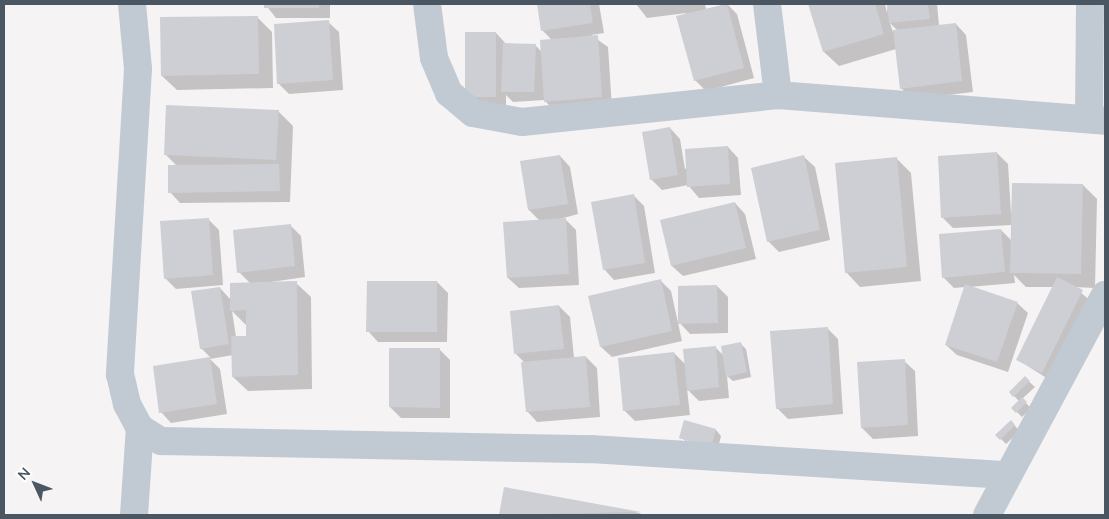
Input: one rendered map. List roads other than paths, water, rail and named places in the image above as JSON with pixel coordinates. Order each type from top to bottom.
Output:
[{"type":"street","points":[[132,4],[138,69],[120,374],[127,404],[140,428],[160,441],[591,449],[1006,475]]},
{"type":"street","points":[[427,4],[434,58],[448,93],[473,113],[522,122],[778,95],[1097,119],[1090,4]]},
{"type":"street","points":[[767,4],[778,95]]},
{"type":"street","points":[[987,515],[1006,475],[1105,295]]},
{"type":"street","points":[[134,515],[140,428]]}]
